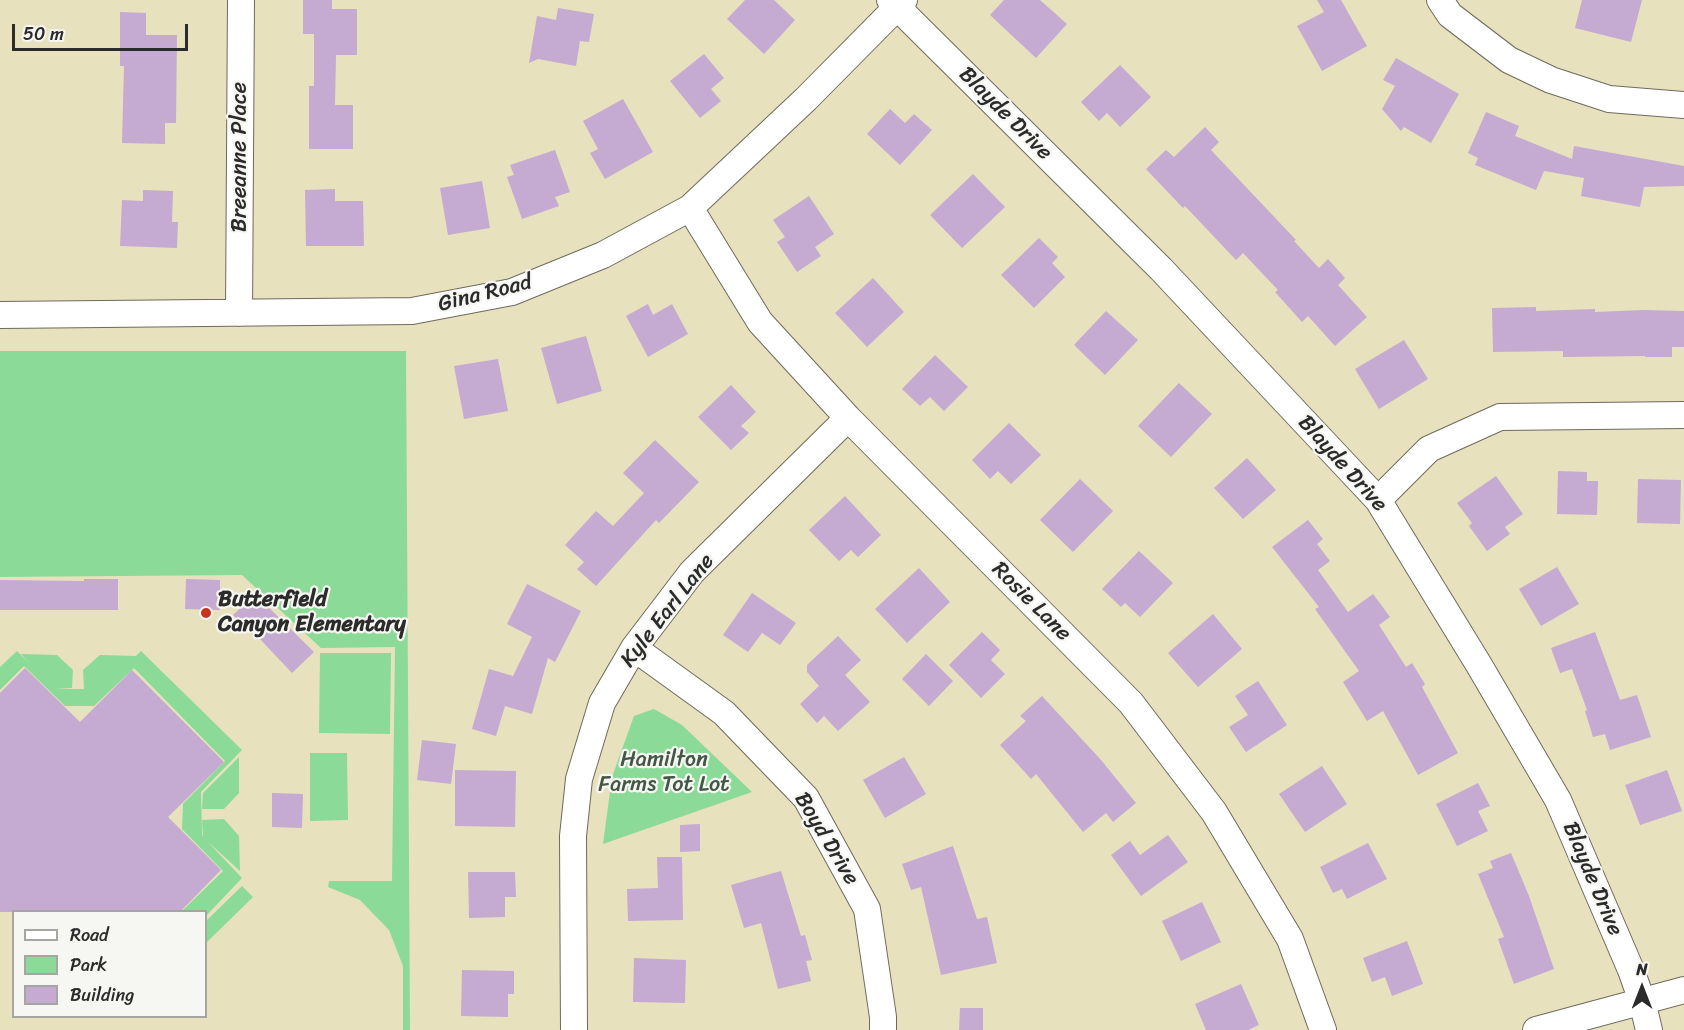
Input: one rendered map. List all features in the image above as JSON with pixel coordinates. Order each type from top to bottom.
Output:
[{"type":"street","name":"Breeanne Place","points":[[239,313],[241,0]]},
{"type":"street","points":[[1440,0],[1450,15],[1509,60],[1551,80],[1609,99],[1684,105]]},
{"type":"street","name":"Gina Road","points":[[0,315],[412,312],[512,292],[603,255],[690,208],[806,99],[897,2]]},
{"type":"street","name":"Blayde Drive","points":[[897,2],[1161,269],[1378,500],[1558,800],[1631,970],[1649,1030]]},
{"type":"street","name":"Rosie Lane","points":[[690,208],[760,322],[848,418],[1138,712],[1214,812],[1290,939],[1323,1030]]},
{"type":"street","points":[[1378,500],[1430,449],[1500,417],[1684,415]]},
{"type":"street","name":"Kyle Earl Lane","points":[[574,1030],[573,836],[579,780],[602,703],[634,648],[692,572],[848,418]]},
{"type":"street","name":"Boyd Drive","points":[[634,648],[724,712],[806,798],[867,909],[883,1030]]},
{"type":"street","points":[[1536,1030],[1684,990]]},
{"type":"green space","points":[[0,351],[406,351],[410,1030],[403,1030],[403,966],[389,930],[360,900],[328,887],[329,881],[392,881],[395,647],[321,648],[242,575],[0,577]]},
{"type":"green space","points":[[17,651],[29,663],[21,654],[57,655],[73,670],[72,688],[55,689],[84,689],[83,670],[100,655],[136,656],[141,651],[242,750],[201,792],[202,835],[202,820],[224,819],[239,836],[240,871],[208,842],[242,878],[207,915],[207,910],[183,910],[223,871],[182,829],[183,804],[225,761],[134,668],[94,706],[65,706],[24,666],[0,690],[0,667]]},
{"type":"green space","points":[[320,653],[391,653],[390,734],[319,733]]},
{"type":"green space","name":"Hamilton Farms Tot Lot","points":[[654,709],[682,725],[752,792],[603,844],[612,777],[634,716]]},
{"type":"green space","points":[[310,753],[347,753],[348,820],[310,821]]},
{"type":"green space","points":[[239,757],[239,793],[224,809],[202,809],[203,793]]},
{"type":"green space","points":[[242,886],[253,897],[207,942],[207,920]]},
{"type":"building","points":[[303,0],[332,0],[332,9],[357,9],[357,55],[336,55],[335,105],[353,105],[353,149],[309,149],[309,86],[314,86],[314,34],[303,34]]},
{"type":"building","points":[[745,0],[774,0],[795,20],[764,54],[727,19]]},
{"type":"building","points":[[1004,0],[1040,0],[1067,24],[1036,58],[990,15]]},
{"type":"building","points":[[1317,0],[1341,0],[1367,46],[1322,71],[1297,26],[1324,12]]},
{"type":"building","points":[[1582,0],[1642,0],[1631,42],[1575,28]]},
{"type":"building","points":[[558,8],[594,14],[589,42],[580,41],[576,66],[538,59],[529,63],[537,16],[556,20]]},
{"type":"building","points":[[120,12],[146,13],[146,35],[177,35],[176,123],[165,123],[165,144],[122,143],[124,66],[120,66]]},
{"type":"building","points":[[704,54],[724,78],[711,89],[721,101],[700,118],[670,81]]},
{"type":"building","points":[[1396,58],[1459,94],[1431,143],[1404,127],[1401,131],[1382,109],[1395,86],[1383,80]]},
{"type":"building","points":[[1120,65],[1151,97],[1120,127],[1107,113],[1099,121],[1081,102]]},
{"type":"building","points":[[623,99],[653,152],[605,179],[590,153],[598,149],[583,121]]},
{"type":"building","points":[[890,109],[905,123],[914,114],[932,130],[900,165],[867,134]]},
{"type":"building","points":[[1486,112],[1519,126],[1515,136],[1572,159],[1574,146],[1684,166],[1684,186],[1644,187],[1640,207],[1581,196],[1584,178],[1544,171],[1536,190],[1475,165],[1478,158],[1468,153]]},
{"type":"building","points":[[1205,127],[1219,142],[1211,150],[1296,240],[1294,241],[1319,268],[1328,259],[1345,278],[1338,285],[1367,317],[1335,346],[1308,316],[1302,322],[1275,292],[1278,290],[1243,253],[1236,260],[1146,169],[1166,150],[1174,157]]},
{"type":"building","points":[[555,150],[570,192],[555,197],[559,206],[522,219],[507,177],[514,175],[510,165]]},
{"type":"building","points":[[973,174],[1005,207],[962,248],[930,215]]},
{"type":"building","points":[[482,181],[490,228],[448,235],[440,188]]},
{"type":"building","points":[[335,189],[335,201],[363,201],[364,246],[306,246],[305,190]]},
{"type":"building","points":[[143,190],[173,191],[172,222],[178,222],[177,248],[120,246],[122,200],[143,201]]},
{"type":"building","points":[[809,196],[834,234],[815,247],[821,256],[797,272],[777,242],[785,237],[773,220]]},
{"type":"building","points":[[1039,238],[1058,257],[1052,263],[1065,277],[1034,308],[1001,275]]},
{"type":"building","points":[[873,278],[904,312],[867,347],[835,313]]},
{"type":"building","points":[[648,304],[653,315],[672,304],[688,334],[648,357],[626,316]]},
{"type":"building","points":[[1536,307],[1536,311],[1595,309],[1595,312],[1684,311],[1684,347],[1672,347],[1672,357],[1563,357],[1563,351],[1493,352],[1492,308]]},
{"type":"building","points":[[1106,311],[1138,340],[1105,375],[1074,345]]},
{"type":"building","points":[[586,336],[602,391],[557,404],[541,348]]},
{"type":"building","points":[[1404,340],[1428,379],[1379,409],[1355,369]]},
{"type":"building","points":[[935,355],[968,387],[944,411],[930,397],[920,406],[902,389]]},
{"type":"building","points":[[498,359],[508,411],[464,419],[454,366]]},
{"type":"building","points":[[1179,383],[1212,414],[1171,457],[1138,426]]},
{"type":"building","points":[[731,385],[756,412],[741,426],[749,433],[731,450],[698,417]]},
{"type":"building","points":[[1009,423],[1041,455],[1011,484],[998,471],[990,479],[972,460]]},
{"type":"building","points":[[655,440],[699,482],[659,523],[656,520],[596,586],[577,569],[584,562],[565,545],[596,511],[613,526],[644,493],[623,473]]},
{"type":"building","points":[[1247,458],[1276,490],[1243,519],[1214,488]]},
{"type":"building","points":[[1558,471],[1587,472],[1587,481],[1598,481],[1597,515],[1557,514]]},
{"type":"building","points":[[1496,476],[1523,514],[1505,527],[1510,534],[1487,551],[1469,526],[1472,523],[1457,503]]},
{"type":"building","points":[[1080,479],[1113,511],[1073,552],[1040,520]]},
{"type":"building","points":[[1638,479],[1681,480],[1680,524],[1637,523]]},
{"type":"building","points":[[845,496],[881,535],[858,557],[851,550],[839,561],[809,530]]},
{"type":"building","points":[[1308,520],[1323,539],[1317,544],[1330,561],[1318,570],[1348,612],[1373,594],[1390,617],[1379,625],[1406,667],[1412,663],[1425,684],[1422,687],[1458,753],[1418,775],[1383,711],[1367,721],[1343,682],[1359,671],[1315,609],[1319,607],[1272,547]]},
{"type":"building","points":[[1139,551],[1173,583],[1140,617],[1125,603],[1121,607],[1102,589]]},
{"type":"building","points":[[1557,567],[1579,604],[1541,626],[1519,589]]},
{"type":"building","points":[[919,568],[950,602],[907,643],[875,609]]},
{"type":"building","points":[[84,579],[118,579],[118,610],[0,610],[0,580],[84,581]]},
{"type":"building","points":[[186,579],[220,580],[220,610],[185,609]]},
{"type":"building","points":[[527,584],[581,611],[555,662],[548,658],[532,714],[505,706],[496,736],[472,729],[489,669],[513,676],[532,637],[507,624]]},
{"type":"building","points":[[752,593],[796,623],[780,645],[762,633],[748,652],[723,635]]},
{"type":"building","points":[[255,594],[314,652],[292,673],[259,638],[257,640],[233,615]]},
{"type":"building","points":[[1213,614],[1242,649],[1198,687],[1168,653]]},
{"type":"building","points":[[982,632],[1000,650],[991,660],[1005,674],[981,698],[949,665]]},
{"type":"building","points":[[1595,632],[1620,700],[1637,695],[1651,737],[1610,750],[1605,734],[1593,737],[1585,711],[1587,710],[1572,669],[1560,673],[1551,648]]},
{"type":"building","points":[[838,636],[861,660],[845,675],[870,702],[838,731],[824,716],[817,723],[800,704],[819,686],[807,672],[807,665]]},
{"type":"building","points":[[926,654],[953,681],[929,706],[902,679]]},
{"type":"building","points":[[25,668],[80,722],[132,670],[224,762],[168,817],[221,870],[182,910],[12,910],[12,912],[0,912],[0,693]]},
{"type":"building","points":[[1258,681],[1287,725],[1246,752],[1229,727],[1248,715],[1235,696]]},
{"type":"building","points":[[1042,696],[1101,760],[1136,803],[1113,822],[1106,813],[1083,832],[1036,774],[1031,779],[1000,745],[1026,721],[1020,716]]},
{"type":"building","points":[[422,740],[456,744],[451,784],[417,780]]},
{"type":"building","points":[[904,757],[926,794],[885,818],[863,780]]},
{"type":"building","points":[[1322,766],[1347,804],[1305,832],[1279,794]]},
{"type":"building","points":[[455,770],[516,771],[515,827],[455,826]]},
{"type":"building","points":[[1667,770],[1682,811],[1640,825],[1625,785]]},
{"type":"building","points":[[1478,783],[1490,806],[1478,811],[1488,831],[1457,846],[1436,804]]},
{"type":"building","points":[[272,793],[303,794],[302,828],[272,827]]},
{"type":"building","points":[[700,824],[700,851],[680,852],[680,825]]},
{"type":"building","points":[[1168,835],[1188,862],[1141,896],[1111,855],[1130,841],[1140,855]]},
{"type":"building","points":[[1368,843],[1387,879],[1347,899],[1342,889],[1333,893],[1320,867]]},
{"type":"building","points":[[953,846],[977,919],[987,917],[997,963],[941,975],[921,887],[911,890],[902,864]]},
{"type":"building","points":[[1511,853],[1529,896],[1554,969],[1514,984],[1498,939],[1504,937],[1478,874],[1493,868],[1490,861]]},
{"type":"building","points":[[657,857],[682,857],[683,920],[628,921],[627,889],[658,888]]},
{"type":"building","points":[[781,871],[801,936],[805,935],[812,960],[806,961],[811,981],[778,989],[761,923],[744,928],[731,885]]},
{"type":"building","points":[[468,872],[515,872],[516,897],[505,897],[505,917],[469,918]]},
{"type":"building","points":[[1202,902],[1221,942],[1181,961],[1162,921]]},
{"type":"building","points":[[1407,941],[1423,984],[1392,996],[1385,977],[1372,982],[1363,958]]},
{"type":"building","points":[[634,958],[686,960],[685,1003],[633,1002]]},
{"type":"building","points":[[462,970],[514,971],[514,994],[508,994],[508,1017],[461,1016]]},
{"type":"building","points":[[1241,984],[1259,1025],[1248,1030],[1206,1030],[1195,1004]]},
{"type":"building","points":[[960,1008],[983,1008],[983,1030],[959,1030]]},
{"type":"place","name":"Butterfield Canyon Elementary","points":[[206,613]]}]
